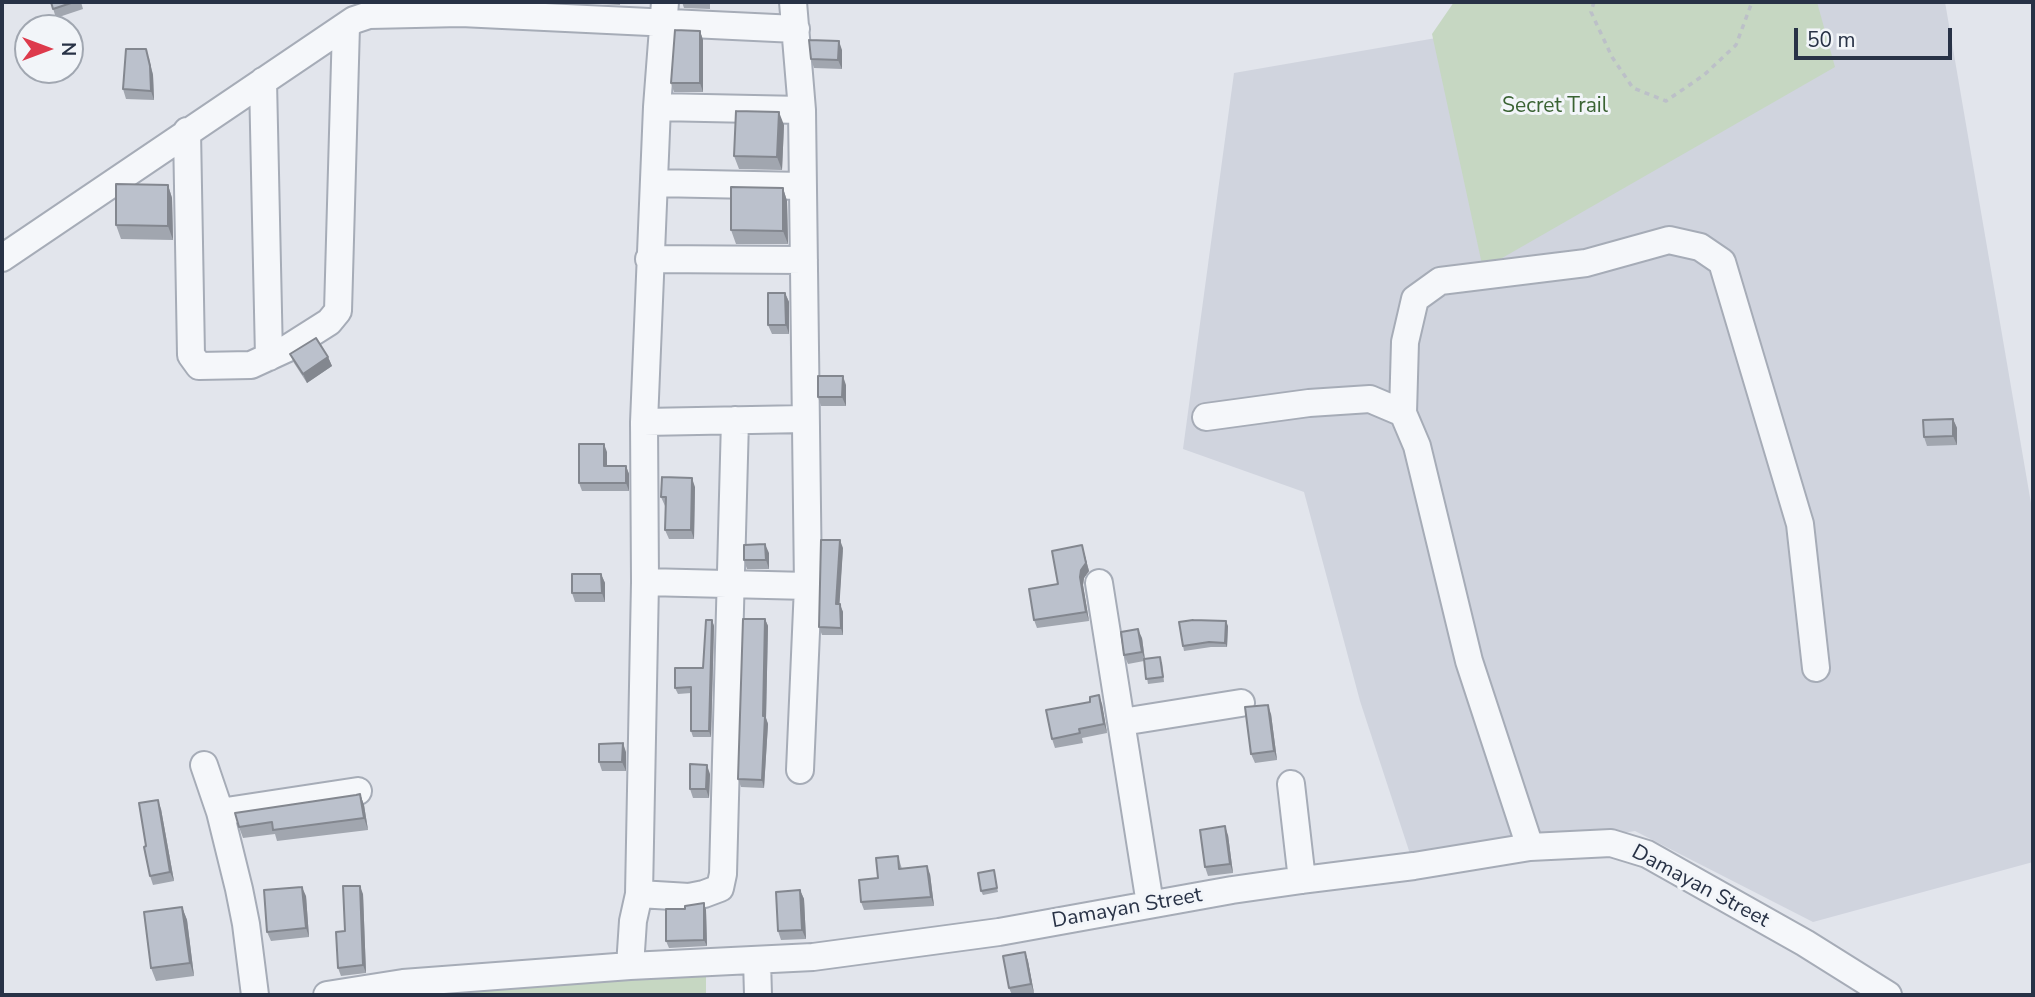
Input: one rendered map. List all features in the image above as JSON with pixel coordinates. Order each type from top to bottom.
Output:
[{"type":"street","points":[[793,2],[802,110],[808,586],[800,770]]},
{"type":"street","points":[[2,258],[263,80],[354,20],[369,15],[664,12],[796,29]]},
{"type":"street","points":[[630,966],[633,921],[639,894],[645,582],[644,422],[649,259],[664,12]]},
{"type":"street","points":[[187,131],[191,355],[199,366],[251,365],[329,322],[338,311],[346,26]]},
{"type":"street","points":[[263,80],[269,357]]},
{"type":"street","points":[[657,107],[802,110]]},
{"type":"street","points":[[654,183],[803,186]]},
{"type":"street","points":[[1530,847],[1469,661],[1417,446],[1403,413],[1405,342],[1415,299],[1440,281],[1586,263],[1669,240],[1700,247],[1722,262],[1800,524],[1816,668]]},
{"type":"street","points":[[649,259],[804,260]]},
{"type":"street","points":[[1206,417],[1309,403],[1370,399],[1403,413]]},
{"type":"street","points":[[644,422],[805,419]]},
{"type":"street","points":[[639,894],[689,897],[720,888],[723,874],[735,420]]},
{"type":"street","points":[[645,582],[808,586]]},
{"type":"street","points":[[1099,583],[1150,904]]},
{"type":"street","points":[[1122,722],[1241,704]]},
{"type":"street","points":[[204,765],[220,812],[246,924],[255,995]]},
{"type":"street","points":[[1291,784],[1302,880]]},
{"type":"street","points":[[220,812],[358,791]]},
{"type":"street","name":"Damayan Street","points":[[327,995],[403,983],[824,955],[999,932],[1150,904],[1530,847],[1611,843],[1647,854],[1805,943],[1888,995]]},
{"type":"street","points":[[757,960],[758,995]]},
{"type":"path","points":[[1594,2],[1591,12],[1612,57],[1633,88],[1666,101],[1704,75],[1736,45],[1752,2]]},
{"type":"shaded area","points":[[1644,2],[1945,2],[2033,515],[2033,862],[1813,922],[1635,831],[1414,866],[1360,701],[1304,492],[1183,449],[1234,73]]},
{"type":"green space","name":"Secret Trail","points":[[1454,2],[1817,2],[1835,67],[1483,269],[1432,34]]},
{"type":"green space","points":[[706,972],[706,995],[405,995]]},
{"type":"building","points":[[51,2],[74,2],[53,9]]},
{"type":"building","points":[[675,30],[700,31],[700,83],[671,83]]},
{"type":"building","points":[[809,40],[839,41],[838,60],[811,59]]},
{"type":"building","points":[[126,49],[146,49],[151,91],[123,89]]},
{"type":"building","points":[[736,111],[779,112],[777,157],[734,156]]},
{"type":"building","points":[[116,184],[168,185],[168,226],[116,225]]},
{"type":"building","points":[[731,187],[783,188],[783,231],[731,230]]},
{"type":"building","points":[[768,293],[785,293],[786,325],[768,325]]},
{"type":"building","points":[[316,338],[328,357],[303,374],[290,354]]},
{"type":"building","points":[[818,376],[843,376],[842,397],[818,397]]},
{"type":"building","points":[[1953,419],[1953,436],[1924,437],[1923,420]]},
{"type":"building","points":[[579,444],[604,444],[604,466],[626,466],[626,483],[579,483]]},
{"type":"building","points":[[662,477],[692,478],[691,530],[665,530],[666,497],[661,497]]},
{"type":"building","points":[[821,540],[840,540],[836,604],[840,604],[841,628],[819,627]]},
{"type":"building","points":[[765,544],[766,560],[744,560],[744,545]]},
{"type":"building","points":[[1082,545],[1086,563],[1080,577],[1086,612],[1034,620],[1029,589],[1058,584],[1052,551]]},
{"type":"building","points":[[572,574],[601,574],[602,593],[572,593]]},
{"type":"building","points":[[743,619],[765,619],[762,780],[738,779]]},
{"type":"building","points":[[706,620],[712,620],[709,731],[691,731],[691,687],[675,688],[675,668],[703,668]]},
{"type":"building","points":[[1226,621],[1225,643],[1209,642],[1183,646],[1179,622]]},
{"type":"building","points":[[1138,629],[1142,652],[1124,655],[1121,632]]},
{"type":"building","points":[[1160,657],[1163,677],[1146,679],[1144,659]]},
{"type":"building","points":[[1099,695],[1104,724],[1079,729],[1080,733],[1052,739],[1046,710],[1090,702],[1090,697]]},
{"type":"building","points":[[1268,705],[1274,751],[1251,754],[1245,707]]},
{"type":"building","points":[[623,743],[622,762],[599,762],[599,744]]},
{"type":"building","points":[[690,764],[707,765],[706,789],[690,789]]},
{"type":"building","points":[[360,794],[364,818],[273,830],[272,822],[239,827],[235,813],[356,795]]},
{"type":"building","points":[[158,800],[170,872],[150,876],[139,803]]},
{"type":"building","points":[[1225,826],[1230,864],[1205,867],[1200,830]]},
{"type":"building","points":[[898,856],[899,869],[927,866],[931,897],[861,902],[859,880],[878,878],[876,858]]},
{"type":"building","points":[[994,870],[997,888],[981,891],[978,873]]},
{"type":"building","points":[[343,886],[360,886],[363,965],[338,968],[336,932],[345,931]]},
{"type":"building","points":[[302,887],[306,928],[267,932],[264,890]]},
{"type":"building","points":[[800,890],[802,930],[778,931],[776,892]]},
{"type":"building","points":[[704,903],[704,940],[666,941],[666,909],[685,909],[685,906]]},
{"type":"building","points":[[182,907],[190,963],[151,968],[144,912]]},
{"type":"building","points":[[1025,952],[1031,984],[1009,988],[1003,956]]}]
